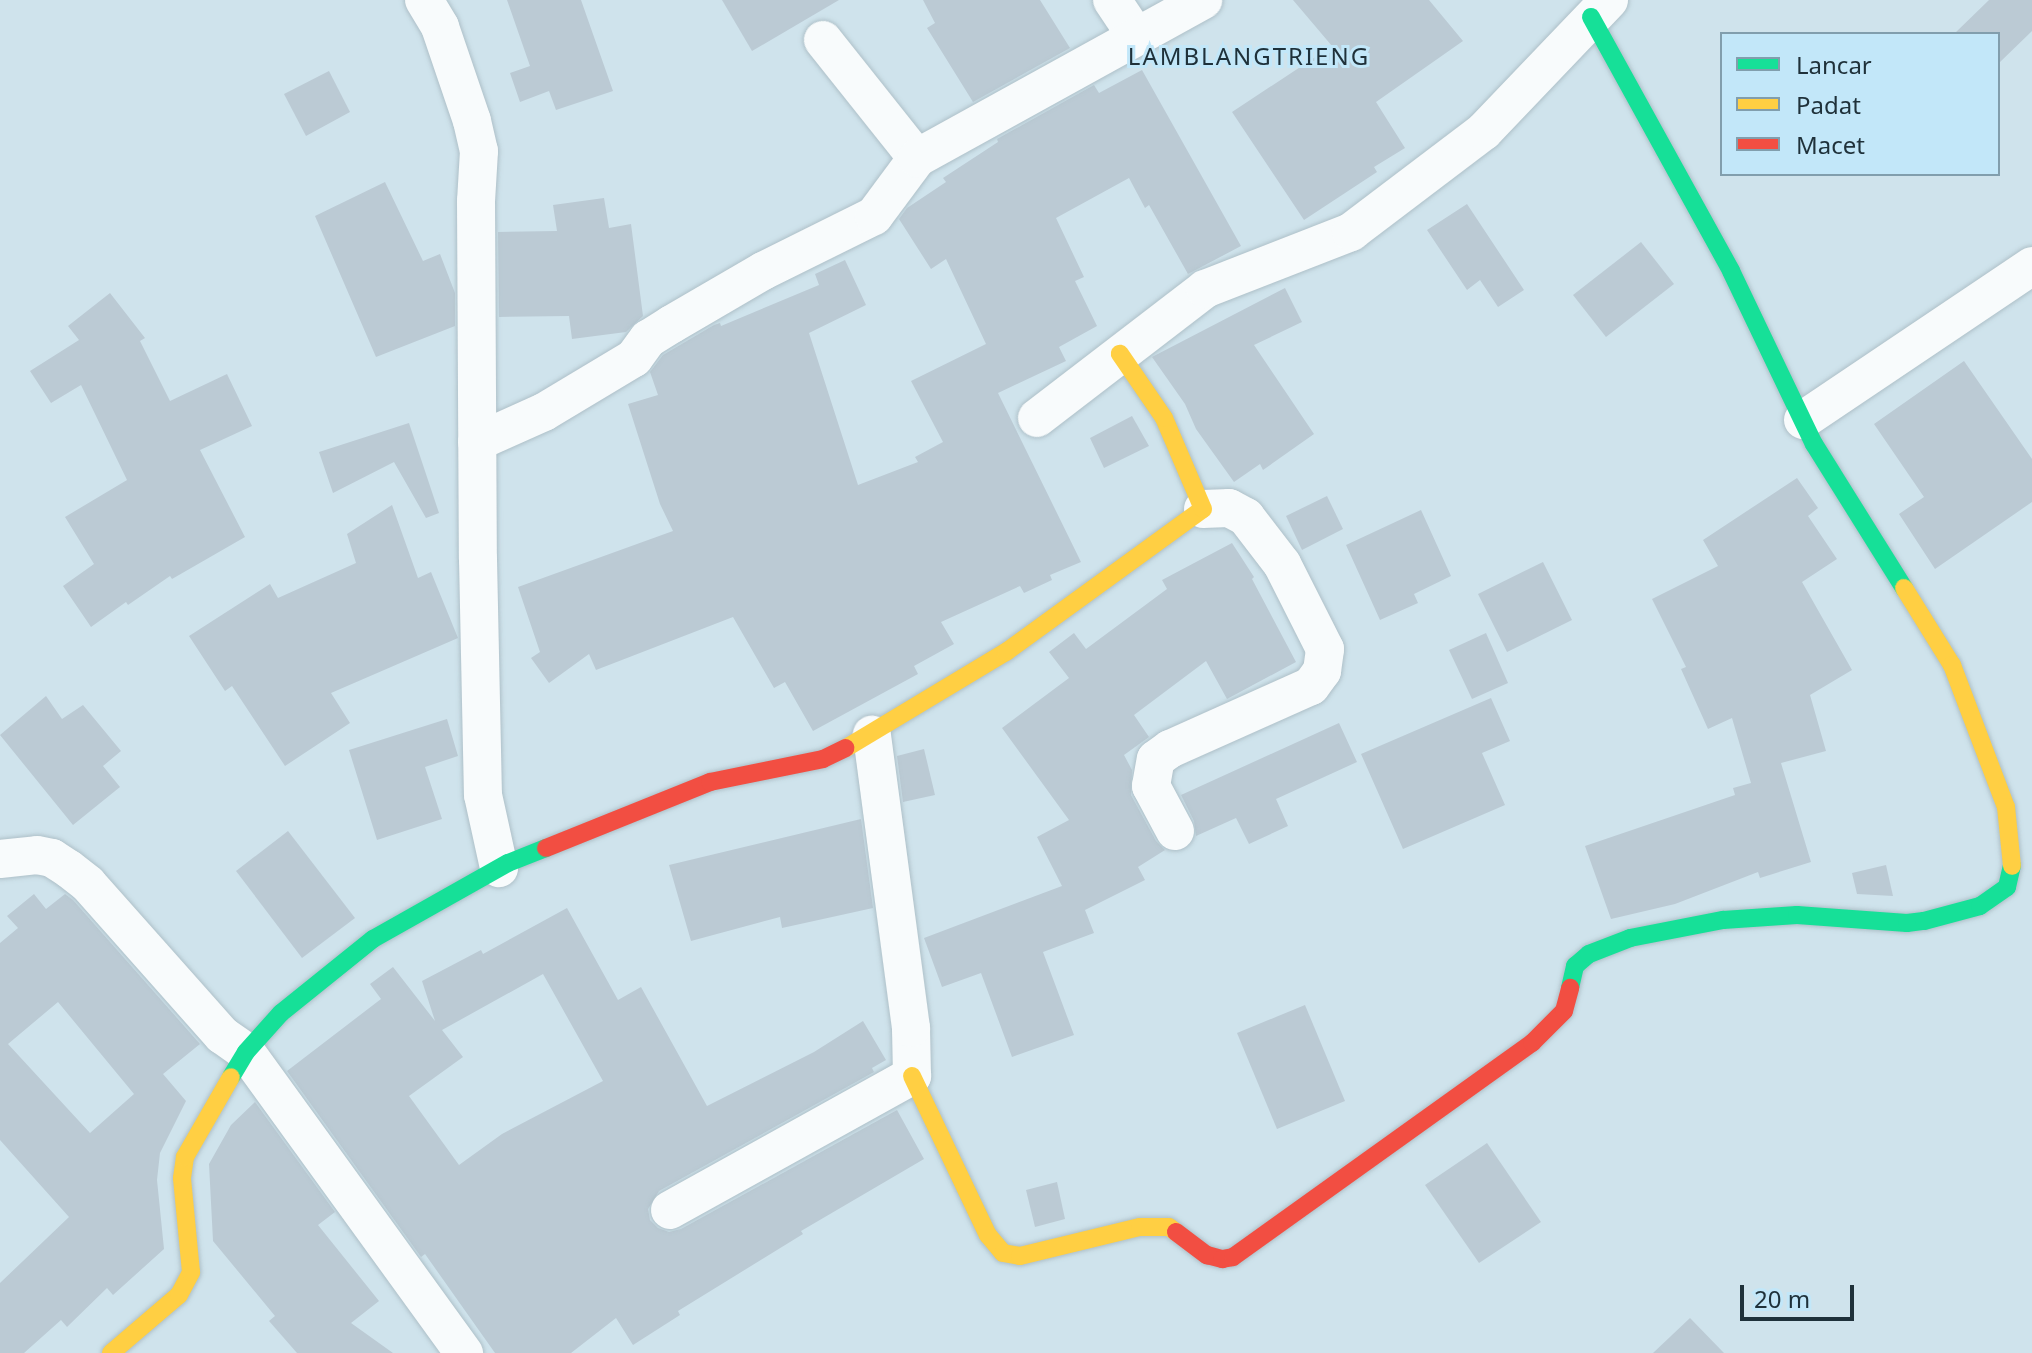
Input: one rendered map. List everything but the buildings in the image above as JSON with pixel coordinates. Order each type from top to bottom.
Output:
[{"type":"street","points":[[424,0],[440,27],[479,151],[477,442],[483,795],[499,868]]},
{"type":"street","points":[[1112,0],[1136,36]]},
{"type":"street","points":[[477,442],[544,412],[634,358],[648,339],[763,271],[874,216],[917,158],[1203,0]]},
{"type":"street","points":[[872,735],[911,1028],[912,1076],[988,1235],[1003,1253],[1020,1256],[1140,1227],[1161,1226],[1169,1227],[1207,1255],[1222,1259],[1233,1257],[1532,1043],[1564,1011],[1569,1002],[1575,966],[1589,954],[1630,938],[1723,920],[1797,915],[1907,923],[1924,921],[1980,906],[2007,887],[2012,865],[2006,807],[1952,665],[1803,420],[1600,9],[1484,131],[1351,232],[1205,289],[1037,418]]},
{"type":"street","points":[[823,40],[917,158]]},
{"type":"street","points":[[1803,420],[2032,266]]},
{"type":"street","points":[[1120,354],[1164,418],[1203,509]]},
{"type":"street","points":[[111,1353],[179,1295],[191,1272],[182,1178],[185,1157],[195,1135],[246,1052],[281,1013],[373,939],[499,868],[710,782],[823,759],[872,735],[1006,652],[1203,509],[1229,508],[1246,517],[1282,564],[1325,649],[1322,671],[1311,686],[1170,749],[1156,759],[1151,786],[1175,831]]},
{"type":"street","points":[[0,859],[37,855],[52,858],[69,869],[88,884],[222,1035],[246,1052],[464,1353]]},
{"type":"street","points":[[670,1210],[912,1076]]},
{"type":"traffic: fast","points":[[1591,17],[1731,271],[1814,444],[1904,588]]},
{"type":"traffic: fast","points":[[231,1077],[246,1052],[281,1013],[373,939],[508,863],[546,848]]},
{"type":"traffic: fast","points":[[1570,988],[1575,966],[1589,954],[1630,938],[1723,920],[1797,915],[1907,923],[1924,921],[1980,906],[2007,887],[2012,866]]},
{"type":"traffic: slow","points":[[846,748],[1006,652],[1203,509],[1164,418],[1120,354]]},
{"type":"traffic: slow","points":[[1904,588],[1952,665],[2006,807],[2012,866]]},
{"type":"traffic: slow","points":[[912,1076],[988,1235],[1003,1253],[1020,1256],[1140,1227],[1169,1227],[1176,1232]]},
{"type":"traffic: slow","points":[[111,1353],[179,1295],[191,1272],[182,1178],[185,1157],[231,1077]]},
{"type":"traffic: jam","points":[[546,848],[710,782],[823,759],[846,748]]},
{"type":"traffic: jam","points":[[1176,1232],[1207,1255],[1222,1259],[1233,1257],[1532,1043],[1564,1011],[1570,988]]},
{"type":"district","name":"LAMBLANGTRIENG","points":[[1249,56]]}]
